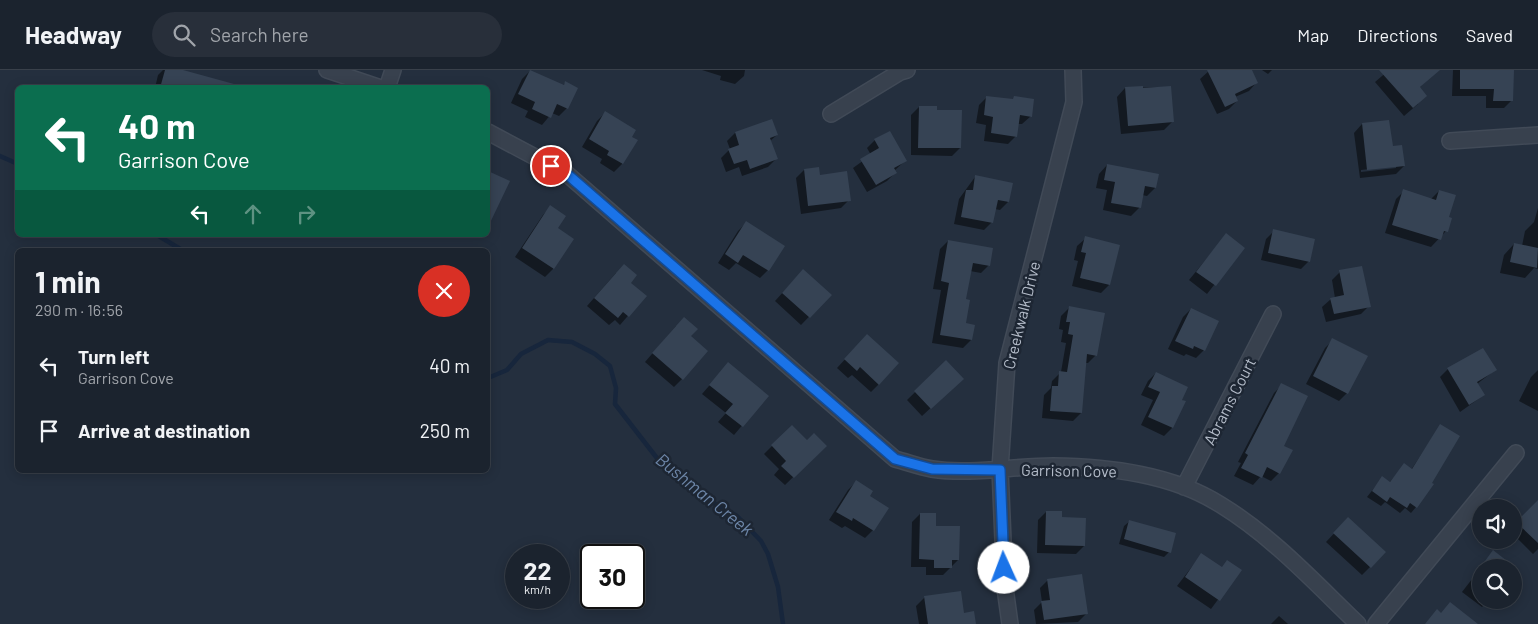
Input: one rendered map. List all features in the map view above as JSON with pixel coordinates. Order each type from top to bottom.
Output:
[{"type":"street","points":[[327,70],[373,85]]},
{"type":"street","points":[[388,85],[393,70]]},
{"type":"street","points":[[831,114],[900,72],[907,70]]},
{"type":"street","name":"Creekwalk Drive","points":[[1010,624],[1005,588],[1000,470],[1007,363],[1054,187],[1074,102],[1073,70]]},
{"type":"street","name":"Garrison Cove","points":[[490,133],[567,174],[895,459],[932,469],[1000,470],[1052,466],[1123,470],[1184,487],[1220,504],[1265,536],[1358,624]]},
{"type":"street","points":[[1450,141],[1538,135]]},
{"type":"street","name":"Abrams Court","points":[[1184,487],[1274,314]]},
{"type":"street","points":[[1376,624],[1516,453]]},
{"type":"building","points":[[165,70],[183,70],[234,84],[234,85],[161,85]]},
{"type":"building","points":[[530,70],[564,85],[565,81],[578,88],[568,109],[557,104],[551,118],[532,109],[535,102],[518,94]]},
{"type":"building","points":[[1207,70],[1252,70],[1258,83],[1235,94],[1238,101],[1225,107]]},
{"type":"building","points":[[1379,70],[1440,70],[1420,87],[1427,96],[1413,108]]},
{"type":"building","points":[[1460,70],[1514,70],[1513,101],[1493,101],[1494,89],[1460,89]]},
{"type":"building","points":[[1143,86],[1143,88],[1171,86],[1174,122],[1128,126],[1125,87]]},
{"type":"building","points":[[986,96],[1013,99],[1014,96],[1034,99],[1032,117],[1020,115],[1017,137],[991,133],[993,117],[984,115]]},
{"type":"building","points":[[919,106],[937,106],[937,110],[962,110],[961,148],[918,148]]},
{"type":"building","points":[[605,111],[636,130],[632,137],[638,140],[623,164],[607,155],[609,151],[589,139]]},
{"type":"building","points":[[772,119],[778,135],[770,138],[778,159],[750,169],[747,160],[734,164],[728,149],[739,145],[735,132]]},
{"type":"building","points":[[1389,120],[1393,146],[1402,145],[1405,166],[1367,170],[1362,123]]},
{"type":"building","points":[[890,131],[907,161],[894,168],[897,173],[876,185],[860,159],[879,148],[874,139]]},
{"type":"building","points":[[1107,164],[1159,174],[1156,188],[1145,186],[1141,208],[1111,203],[1115,182],[1104,180]]},
{"type":"building","points":[[819,167],[820,175],[847,171],[851,201],[808,206],[804,169]]},
{"type":"building","points":[[490,172],[510,181],[490,223]]},
{"type":"building","points":[[975,175],[1013,183],[1009,202],[998,200],[993,223],[961,217],[966,190],[973,190]]},
{"type":"building","points":[[1403,189],[1436,200],[1439,190],[1456,195],[1449,217],[1452,218],[1448,232],[1444,231],[1441,240],[1392,225]]},
{"type":"building","points":[[550,205],[566,216],[558,228],[574,239],[554,269],[522,248]]},
{"type":"building","points":[[746,221],[785,246],[769,271],[743,255],[738,263],[725,254]]},
{"type":"building","points":[[1273,229],[1315,239],[1310,262],[1268,253]]},
{"type":"building","points":[[1226,233],[1245,248],[1216,286],[1196,272]]},
{"type":"building","points":[[1085,236],[1120,245],[1110,285],[1080,278],[1086,253],[1081,252]]},
{"type":"building","points":[[948,240],[993,248],[990,266],[973,263],[966,299],[970,300],[966,323],[975,325],[972,340],[940,335],[949,283],[941,281]]},
{"type":"building","points":[[1514,243],[1538,248],[1537,268],[1510,262]]},
{"type":"building","points":[[624,264],[637,275],[631,283],[647,296],[629,317],[623,312],[618,318],[594,298]]},
{"type":"building","points":[[1362,266],[1371,307],[1334,314],[1330,298],[1344,295],[1339,270]]},
{"type":"building","points":[[803,269],[832,295],[810,318],[782,293]]},
{"type":"building","points":[[1069,306],[1105,313],[1097,356],[1087,354],[1082,413],[1050,411],[1052,386],[1058,386],[1059,371],[1067,372],[1073,335],[1068,334],[1070,322],[1066,322]]},
{"type":"building","points":[[1191,308],[1219,321],[1205,351],[1194,346],[1193,349],[1175,341]]},
{"type":"building","points":[[684,317],[698,329],[691,336],[708,351],[683,380],[652,353]]},
{"type":"building","points":[[867,334],[899,363],[879,385],[860,367],[857,371],[844,359]]},
{"type":"building","points":[[1332,338],[1368,356],[1348,394],[1313,376]]},
{"type":"building","points":[[1483,348],[1497,370],[1477,382],[1485,395],[1469,405],[1447,368]]},
{"type":"building","points":[[946,360],[964,379],[931,409],[914,391]]},
{"type":"building","points":[[728,362],[769,396],[743,427],[725,413],[733,404],[709,385]]},
{"type":"building","points":[[1156,372],[1188,387],[1182,400],[1186,401],[1173,428],[1148,417],[1160,392],[1148,387]]},
{"type":"building","points":[[1281,383],[1308,396],[1284,446],[1293,450],[1280,474],[1267,467],[1262,478],[1241,468],[1248,455],[1245,453]]},
{"type":"building","points":[[1440,424],[1460,436],[1432,483],[1434,484],[1417,508],[1410,503],[1407,508],[1390,497],[1387,502],[1372,491],[1382,476],[1390,482],[1404,463],[1412,469]]},
{"type":"building","points":[[792,425],[807,440],[814,433],[827,446],[794,478],[781,466],[786,461],[771,445]]},
{"type":"building","points":[[856,480],[873,491],[870,496],[889,508],[874,531],[853,518],[852,521],[836,512]]},
{"type":"building","points":[[1538,500],[1538,543],[1522,528],[1522,516]]},
{"type":"building","points":[[1046,511],[1062,511],[1062,517],[1086,518],[1085,546],[1045,545]]},
{"type":"building","points":[[920,513],[936,513],[936,526],[960,526],[959,560],[952,560],[952,568],[934,568],[934,560],[919,559]]},
{"type":"building","points":[[1348,517],[1386,552],[1371,568],[1333,533]]},
{"type":"building","points":[[1129,520],[1176,533],[1171,553],[1124,539]]},
{"type":"building","points":[[1493,550],[1504,559],[1486,559]]},
{"type":"building","points":[[1201,553],[1222,567],[1227,560],[1242,570],[1220,601],[1185,577]]},
{"type":"building","points":[[1082,574],[1088,614],[1044,620],[1041,601],[1050,600],[1047,579]]},
{"type":"building","points":[[961,591],[964,613],[974,611],[976,624],[928,624],[924,596]]},
{"type":"building","points":[[1450,602],[1478,624],[1425,624],[1437,609],[1441,613]]},
{"type":"waterway","name":"Bushman Creek","points":[[0,156],[15,163]]},
{"type":"waterway","name":"Bushman Creek","points":[[160,237],[179,248]]},
{"type":"waterway","name":"Bushman Creek","points":[[490,377],[507,370],[521,354],[548,340],[572,342],[595,354],[610,366],[616,388],[615,404],[660,462],[681,475],[706,499],[737,516],[761,541],[768,554],[778,587],[783,624]]},
{"type":"route","points":[[551,166],[567,174],[733,316],[858,429],[895,459],[932,469],[1000,470],[1004,568]]}]
